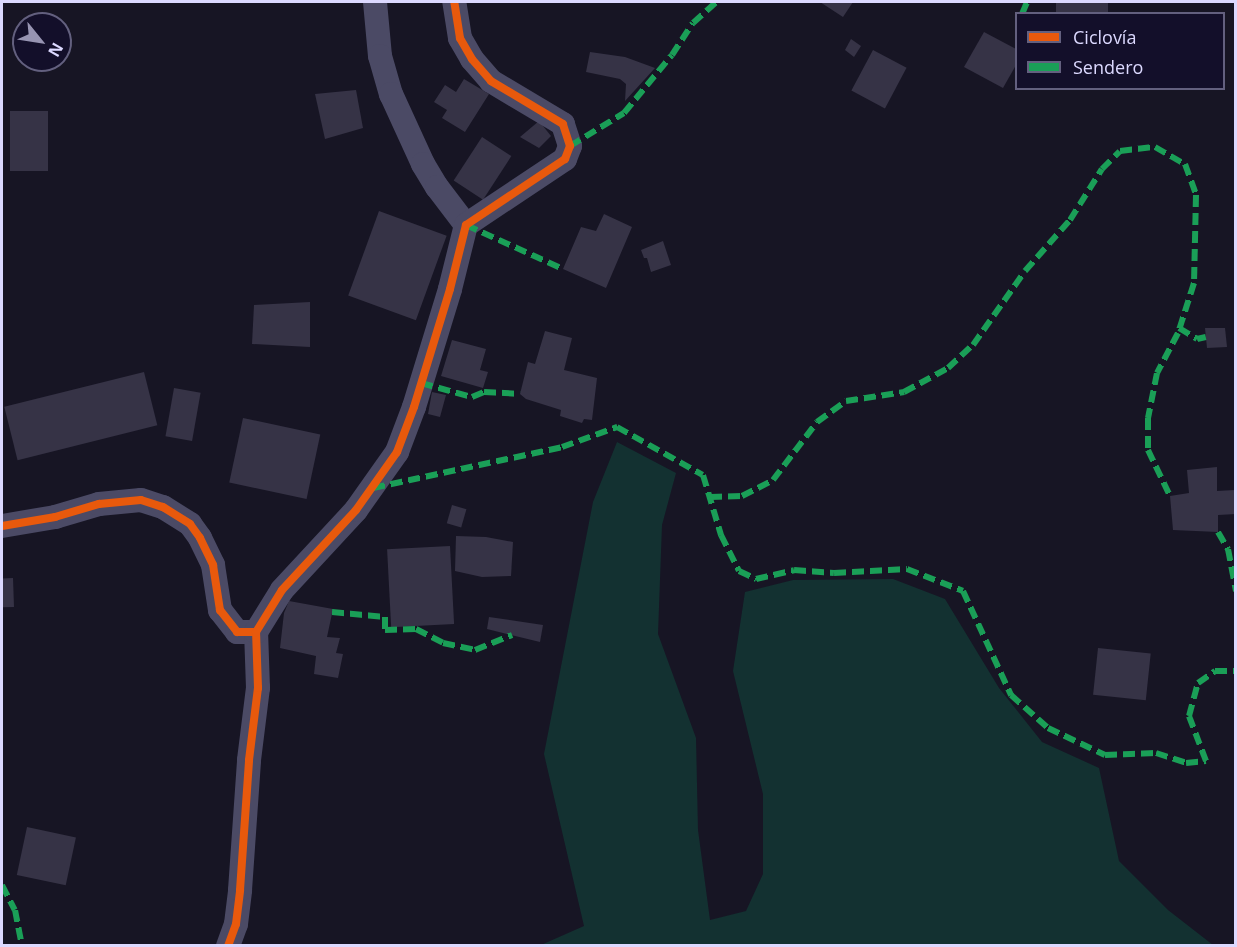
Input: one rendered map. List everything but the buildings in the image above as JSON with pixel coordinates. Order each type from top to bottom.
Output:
[{"type":"street","points":[[375,2],[380,56],[391,94],[436,187],[466,225]]},
{"type":"street","points":[[228,945],[237,924],[249,760],[258,688],[256,632],[282,590],[356,510],[397,452],[447,299],[466,225],[565,159],[570,146],[563,124],[491,81],[472,59],[460,38],[454,2]]},
{"type":"street","points":[[2,526],[56,517],[99,504],[141,500],[163,507],[190,524],[200,538],[213,565],[220,610],[237,632],[256,632]]},
{"type":"green space","points":[[617,442],[676,473],[662,525],[658,634],[696,738],[698,830],[710,920],[746,911],[763,874],[763,794],[733,671],[745,592],[793,580],[893,579],[945,599],[999,688],[1042,742],[1099,768],[1119,861],[1168,910],[1213,945],[541,945],[584,926],[544,754],[593,502]]},
{"type":"marked path","points":[[570,146],[624,113],[672,55],[693,23],[716,2]]},
{"type":"marked path","points":[[1023,12],[1027,2]]},
{"type":"marked path","points":[[710,497],[742,496],[773,480],[817,422],[846,401],[904,392],[948,368],[973,345],[1025,271],[1070,220],[1102,169],[1120,151],[1155,147],[1185,164],[1196,195],[1194,283],[1178,333],[1157,373],[1148,418],[1148,450],[1170,496]]},
{"type":"marked path","points":[[466,225],[563,269]]},
{"type":"marked path","points":[[1179,328],[1197,339],[1206,337]]},
{"type":"marked path","points":[[421,383],[472,397],[484,392],[520,394]]},
{"type":"marked path","points":[[373,488],[562,447],[617,427],[703,475],[721,535],[739,571],[756,579],[794,570],[834,573],[907,569],[963,591],[1011,695],[1048,728],[1105,755],[1156,753],[1186,763],[1206,761],[1189,716],[1198,683],[1215,671],[1236,671]]},
{"type":"marked path","points":[[1218,532],[1228,549],[1236,591]]},
{"type":"marked path","points":[[332,612],[385,617],[385,630],[416,629],[443,643],[475,650],[512,635]]},
{"type":"marked path","points":[[2,885],[15,910],[22,946]]},
{"type":"cycle path","points":[[228,946],[236,924],[240,890],[249,760],[258,688],[256,632],[282,590],[356,510],[397,452],[414,407],[450,289],[466,225],[565,159],[570,146],[563,124],[491,81],[472,59],[460,38],[454,2]]},
{"type":"cycle path","points":[[2,526],[55,517],[99,504],[141,500],[163,507],[190,524],[200,538],[213,565],[220,610],[237,632],[256,632]]}]
